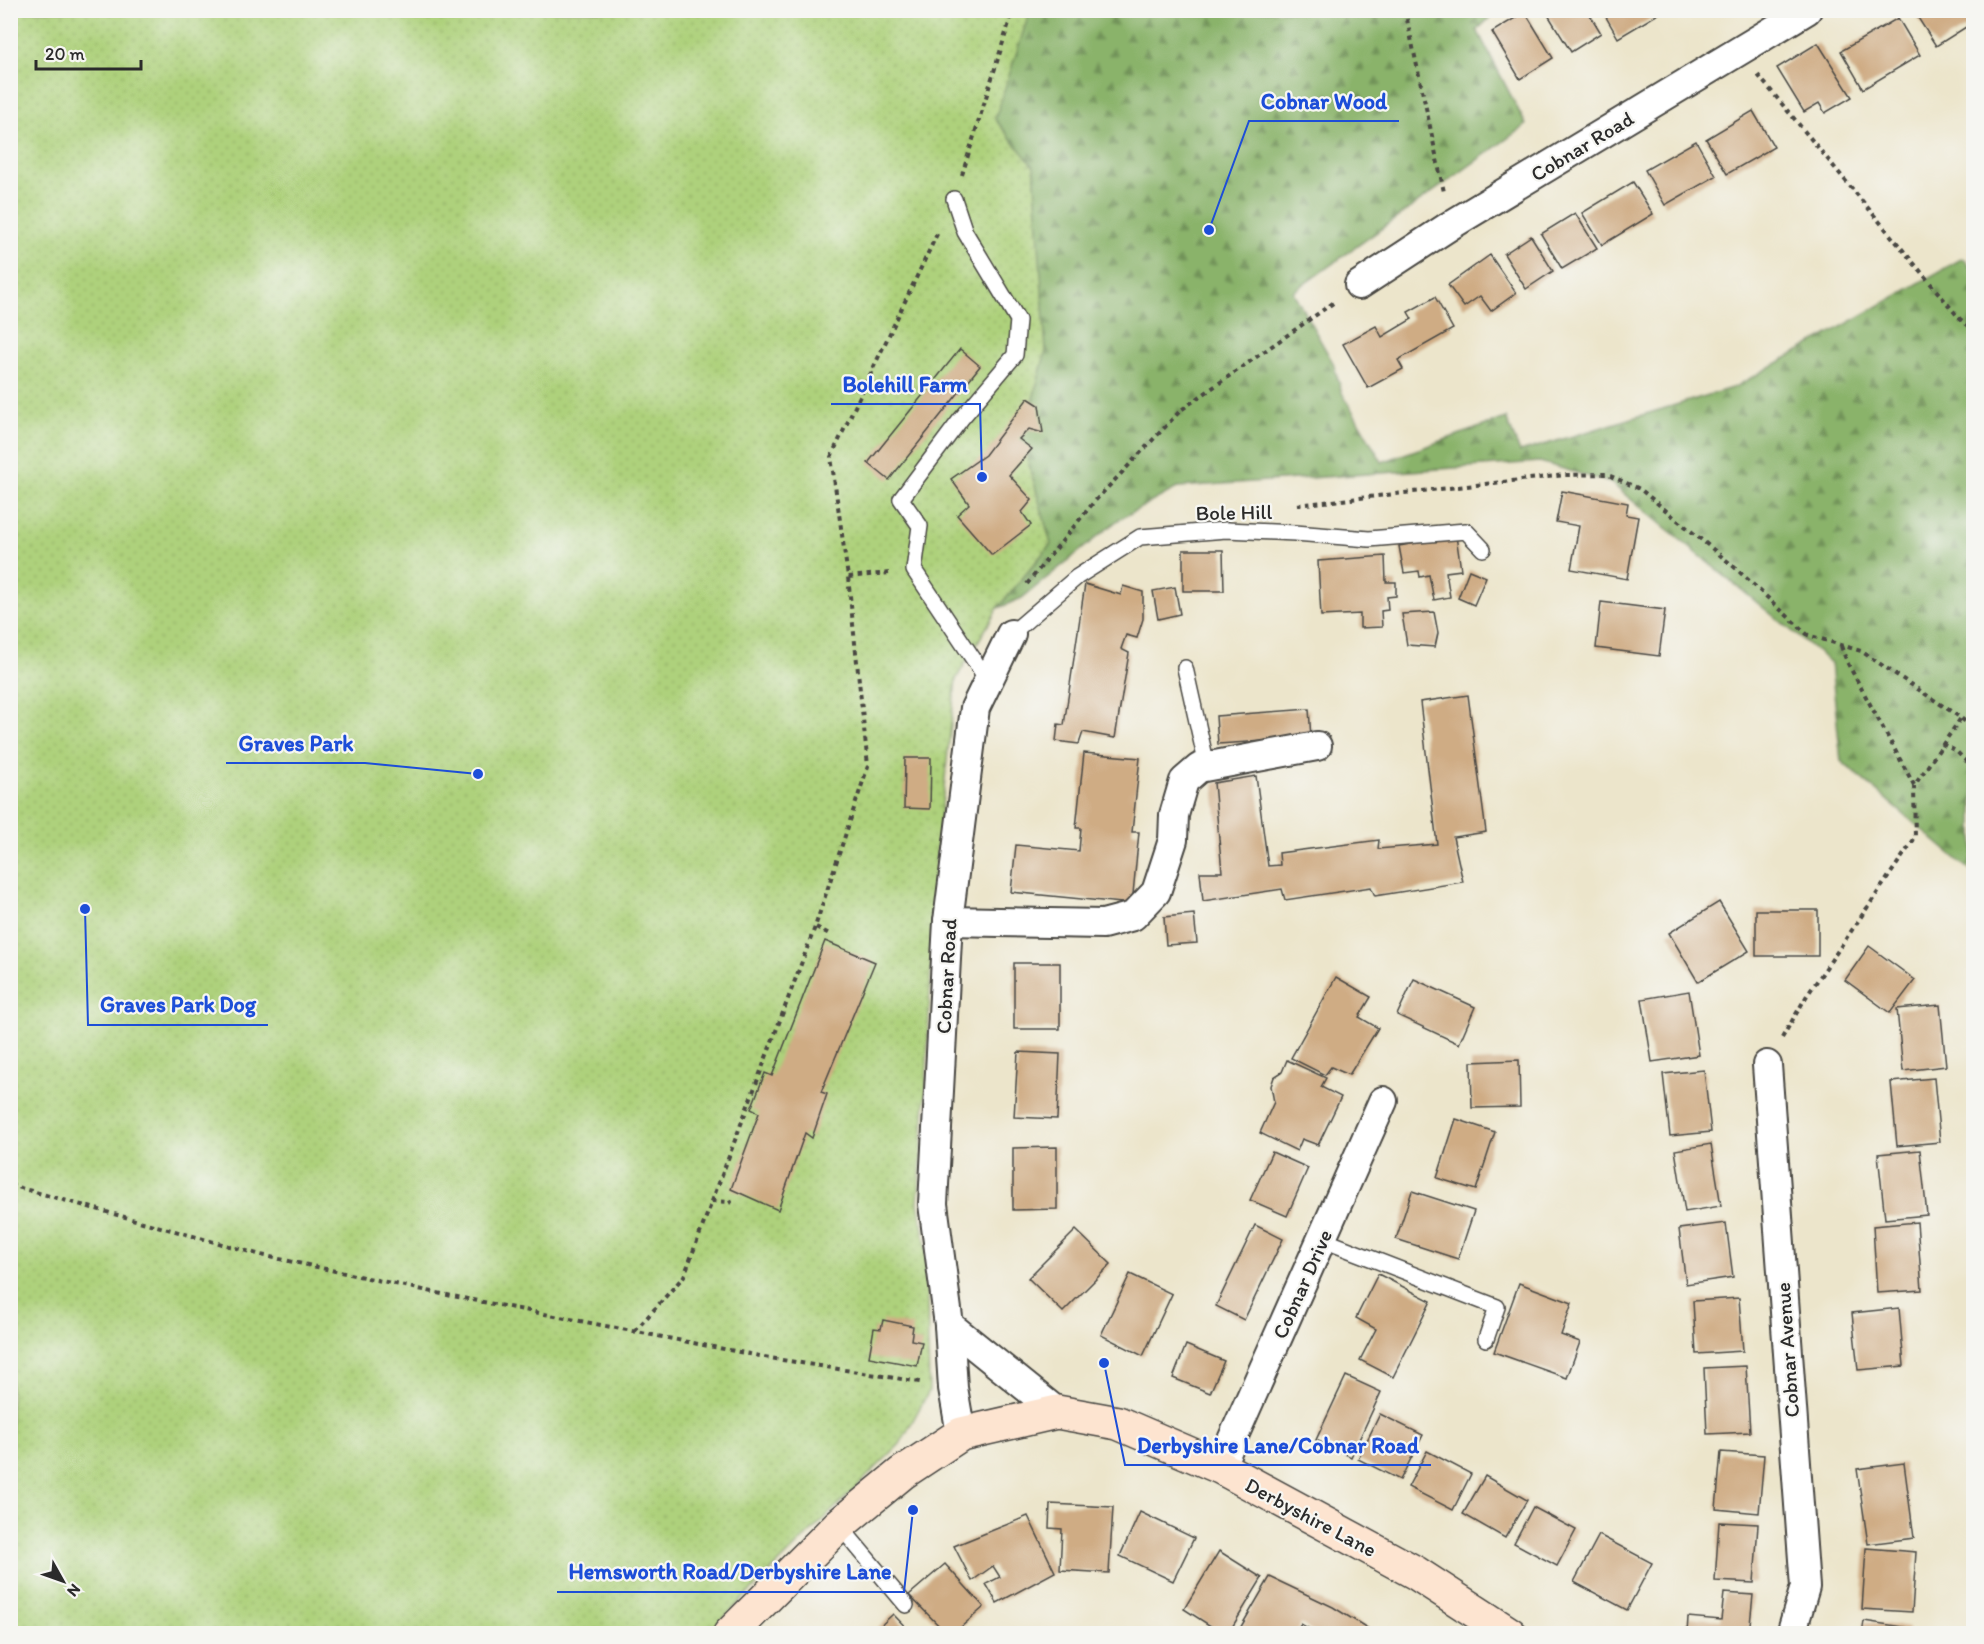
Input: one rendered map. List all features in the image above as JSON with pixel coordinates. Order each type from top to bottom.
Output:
[{"type":"street","name":"Cobnar Road","points":[[1359,285],[1451,225],[1808,10]]},
{"type":"street","name":"Cobnar Road","points":[[962,1434],[953,1388],[949,1326],[925,1203],[948,921],[975,708],[1011,634]]},
{"type":"street","points":[[948,921],[1103,924],[1133,916],[1156,892],[1173,840],[1174,815],[1184,781],[1199,768],[1317,746]]},
{"type":"street","name":"Cobnar Avenue","points":[[1767,1065],[1805,1587],[1791,1634]]},
{"type":"street","name":"Cobnar Drive","points":[[1220,1467],[1383,1101]]},
{"type":"street","points":[[949,1326],[1057,1412]]},
{"type":"street","name":"Derbyshire Lane","points":[[730,1634],[839,1525],[902,1473],[962,1434],[1057,1412],[1119,1424],[1220,1467],[1416,1573],[1510,1634]]},
{"type":"lane","points":[[954,199],[965,232],[1018,320],[1015,355],[961,419],[901,499],[920,526],[914,570],[988,681]]},
{"type":"lane","name":"Bole Hill","points":[[1011,634],[1077,577],[1140,537],[1226,530],[1369,539],[1466,531],[1483,549]]},
{"type":"lane","points":[[1185,668],[1207,766]]},
{"type":"lane","points":[[1322,1239],[1497,1307],[1486,1339]]},
{"type":"lane","points":[[839,1525],[906,1605]]},
{"type":"path","points":[[634,1331],[684,1276],[815,927],[868,766],[848,577],[831,457],[954,199],[1013,10]]},
{"type":"path","points":[[1405,10],[1451,225]]},
{"type":"path","points":[[1739,51],[1960,319],[1974,330]]},
{"type":"path","points":[[1026,584],[1094,502],[1181,410],[1359,285]]},
{"type":"path","points":[[1296,506],[1565,475],[1606,474],[1640,489],[1732,565],[1808,635],[1861,651],[1974,729]]},
{"type":"path","points":[[848,577],[914,570]]},
{"type":"path","points":[[1767,1065],[1806,997],[1915,838],[1914,786],[1847,662],[1841,645]]},
{"type":"path","points":[[1914,786],[1961,718]]},
{"type":"path","points":[[1942,744],[1956,751],[1974,769]]},
{"type":"path","points":[[815,927],[831,935]]},
{"type":"path","points":[[10,1185],[261,1255],[442,1294],[770,1358],[953,1388]]},
{"type":"path","points":[[712,1201],[731,1202],[729,1203]]},
{"type":"green space","points":[[11,11],[1497,11],[1477,30],[1526,125],[1293,292],[1333,363],[1153,419],[998,608],[956,679],[935,868],[926,1086],[918,1203],[926,1246],[929,1391],[900,1444],[708,1633],[11,1634]]},
{"type":"green space","points":[[1030,11],[1497,11],[1477,30],[1526,125],[1293,292],[1333,363],[1342,393],[1382,462],[1506,418],[1520,452],[1735,387],[1963,258],[1974,271],[1973,873],[1841,761],[1831,663],[1611,483],[1540,462],[1179,487],[1118,520],[1022,598],[998,608],[1051,544],[1022,439],[1046,351],[1034,167],[995,119]]},
{"type":"building","points":[[1545,10],[1587,10],[1601,33],[1571,52]]},
{"type":"building","points":[[1602,10],[1665,10],[1618,38]]},
{"type":"building","points":[[1913,10],[1974,10],[1974,22],[1936,46]]},
{"type":"building","points":[[1525,12],[1553,58],[1520,79],[1492,32]]},
{"type":"building","points":[[1898,18],[1920,55],[1863,89],[1841,51]]},
{"type":"building","points":[[1818,43],[1852,97],[1825,113],[1819,103],[1804,112],[1777,68]]},
{"type":"building","points":[[1753,111],[1774,147],[1727,174],[1706,139]]},
{"type":"building","points":[[1696,141],[1716,176],[1665,205],[1645,170]]},
{"type":"building","points":[[1633,182],[1653,214],[1602,245],[1582,213]]},
{"type":"building","points":[[1575,213],[1597,248],[1562,269],[1541,234]]},
{"type":"building","points":[[1531,236],[1553,271],[1526,289],[1504,254]]},
{"type":"building","points":[[1490,255],[1516,293],[1491,311],[1480,296],[1464,307],[1448,285]]},
{"type":"building","points":[[1435,297],[1453,329],[1398,360],[1403,369],[1368,388],[1343,344],[1376,326],[1382,337],[1412,319],[1408,312]]},
{"type":"building","points":[[960,349],[980,366],[889,480],[868,463]]},
{"type":"building","points":[[1028,398],[1039,405],[1043,433],[1029,429],[1019,439],[1032,449],[1009,475],[1032,500],[1022,512],[1031,525],[992,555],[957,515],[969,504],[951,479],[985,455]]},
{"type":"building","points":[[1562,491],[1628,503],[1626,515],[1638,517],[1627,579],[1571,569],[1579,526],[1556,522]]},
{"type":"building","points":[[1456,536],[1461,570],[1446,572],[1450,597],[1434,600],[1429,575],[1420,577],[1419,571],[1404,573],[1399,546]]},
{"type":"building","points":[[1183,550],[1223,550],[1224,591],[1183,591]]},
{"type":"building","points":[[1385,556],[1386,582],[1396,582],[1396,596],[1387,597],[1388,610],[1381,611],[1382,627],[1360,628],[1360,614],[1321,616],[1318,561]]},
{"type":"building","points":[[1469,570],[1486,577],[1474,605],[1458,598]]},
{"type":"building","points":[[1085,584],[1121,595],[1123,586],[1143,592],[1143,619],[1137,638],[1126,635],[1121,649],[1129,653],[1115,738],[1083,732],[1079,744],[1056,741],[1058,724],[1064,725]]},
{"type":"building","points":[[1175,587],[1180,614],[1158,619],[1153,591]]},
{"type":"building","points":[[1601,602],[1665,610],[1659,656],[1596,648]]},
{"type":"building","points":[[1434,612],[1438,633],[1435,647],[1407,645],[1402,614]]},
{"type":"building","points":[[1468,695],[1486,832],[1453,837],[1463,882],[1375,896],[1371,887],[1285,900],[1282,889],[1203,901],[1200,872],[1222,872],[1214,783],[1256,776],[1268,866],[1280,865],[1279,853],[1379,840],[1378,849],[1437,844],[1420,702]]},
{"type":"building","points":[[1309,709],[1311,738],[1218,744],[1216,716]]},
{"type":"building","points":[[1084,753],[1140,758],[1132,832],[1139,832],[1132,904],[1011,892],[1016,845],[1079,851],[1081,828],[1076,828]]},
{"type":"building","points":[[905,758],[931,758],[930,809],[904,808]]},
{"type":"building","points":[[1719,902],[1749,951],[1698,982],[1669,933]]},
{"type":"building","points":[[1756,910],[1818,910],[1818,956],[1756,956]]},
{"type":"building","points":[[1194,914],[1197,943],[1166,945],[1164,917]]},
{"type":"building","points":[[825,941],[875,962],[821,1092],[827,1094],[812,1138],[805,1133],[778,1210],[731,1189],[759,1113],[751,1109],[765,1073],[772,1076]]},
{"type":"building","points":[[1869,946],[1915,980],[1890,1013],[1845,980]]},
{"type":"building","points":[[1014,963],[1060,963],[1060,1029],[1014,1029]]},
{"type":"building","points":[[1336,977],[1371,997],[1359,1017],[1378,1028],[1349,1075],[1331,1067],[1325,1075],[1291,1058]]},
{"type":"building","points":[[1414,979],[1475,1007],[1459,1044],[1397,1015]]},
{"type":"building","points":[[1689,991],[1699,1055],[1652,1062],[1642,999]]},
{"type":"building","points":[[1940,1005],[1946,1066],[1903,1071],[1897,1009]]},
{"type":"building","points":[[1018,1052],[1060,1054],[1057,1119],[1014,1117]]},
{"type":"building","points":[[1287,1060],[1326,1078],[1321,1087],[1341,1097],[1318,1145],[1302,1139],[1297,1151],[1260,1133],[1274,1102],[1271,1086],[1274,1077],[1282,1072]]},
{"type":"building","points":[[1519,1060],[1520,1107],[1472,1108],[1471,1062]]},
{"type":"building","points":[[1704,1070],[1711,1132],[1670,1136],[1663,1074]]},
{"type":"building","points":[[1934,1078],[1940,1142],[1897,1146],[1891,1082]]},
{"type":"building","points":[[1456,1119],[1495,1132],[1476,1190],[1437,1178]]},
{"type":"building","points":[[1711,1144],[1721,1206],[1685,1212],[1675,1150]]},
{"type":"building","points":[[1057,1147],[1057,1209],[1013,1210],[1013,1148]]},
{"type":"building","points":[[1920,1150],[1927,1215],[1885,1219],[1878,1154]]},
{"type":"building","points":[[1272,1152],[1308,1168],[1287,1216],[1250,1200]]},
{"type":"building","points":[[1412,1191],[1474,1211],[1458,1259],[1396,1239]]},
{"type":"building","points":[[1917,1222],[1922,1290],[1877,1293],[1873,1226]]},
{"type":"building","points":[[1726,1223],[1733,1277],[1686,1284],[1679,1229]]},
{"type":"building","points":[[1255,1225],[1283,1239],[1244,1320],[1216,1306]]},
{"type":"building","points":[[1076,1230],[1111,1264],[1063,1312],[1028,1278]]},
{"type":"building","points":[[1130,1274],[1172,1294],[1143,1356],[1101,1335]]},
{"type":"building","points":[[1378,1274],[1431,1301],[1393,1377],[1360,1360],[1376,1329],[1356,1318]]},
{"type":"building","points":[[1519,1283],[1572,1303],[1561,1335],[1580,1342],[1567,1378],[1494,1352]]},
{"type":"building","points":[[1739,1298],[1743,1351],[1696,1354],[1693,1301]]},
{"type":"building","points":[[1899,1308],[1904,1366],[1858,1370],[1852,1313]]},
{"type":"building","points":[[883,1320],[913,1326],[911,1340],[922,1342],[917,1366],[869,1357],[874,1328],[881,1329]]},
{"type":"building","points":[[1186,1345],[1224,1361],[1210,1393],[1173,1378]]},
{"type":"building","points":[[1746,1366],[1750,1432],[1707,1434],[1704,1368]]},
{"type":"building","points":[[1346,1376],[1381,1392],[1351,1457],[1316,1440]]},
{"type":"building","points":[[1380,1414],[1423,1435],[1400,1480],[1358,1459]]},
{"type":"building","points":[[1427,1451],[1471,1474],[1453,1510],[1408,1487]]},
{"type":"building","points":[[1721,1452],[1764,1455],[1759,1513],[1716,1509]]},
{"type":"building","points":[[1904,1463],[1914,1538],[1868,1544],[1857,1469]]},
{"type":"building","points":[[1485,1476],[1527,1500],[1505,1538],[1463,1514]]},
{"type":"building","points":[[1050,1504],[1113,1507],[1109,1573],[1060,1570],[1062,1529],[1049,1528]]},
{"type":"building","points":[[1533,1507],[1576,1530],[1557,1566],[1514,1543]]},
{"type":"building","points":[[1140,1512],[1194,1538],[1173,1581],[1120,1556]]},
{"type":"building","points":[[1028,1516],[1055,1572],[997,1603],[986,1584],[1000,1577],[993,1566],[972,1581],[954,1546]]},
{"type":"building","points":[[1719,1522],[1758,1524],[1754,1583],[1715,1581]]},
{"type":"building","points":[[1599,1535],[1652,1563],[1627,1610],[1574,1582]]},
{"type":"building","points":[[1866,1548],[1916,1552],[1912,1612],[1862,1609]]},
{"type":"building","points":[[1219,1551],[1262,1578],[1228,1634],[1223,1634],[1184,1609]]},
{"type":"building","points":[[945,1564],[984,1607],[953,1634],[947,1634],[909,1595]]},
{"type":"building","points":[[1270,1577],[1333,1607],[1377,1634],[1318,1634],[1301,1624],[1295,1634],[1246,1634],[1239,1630]]},
{"type":"building","points":[[1724,1593],[1753,1595],[1749,1634],[1687,1634],[1688,1617],[1721,1620]]},
{"type":"building","points":[[893,1614],[912,1634],[872,1634]]},
{"type":"building","points":[[1864,1621],[1909,1628],[1908,1634],[1862,1634]]},
{"type":"place","name":"Cobnar Wood","points":[[1209,230]]},
{"type":"place","name":"Bolehill Farm","points":[[982,477]]},
{"type":"place","name":"Graves Park","points":[[478,774]]},
{"type":"place","name":"Graves Park Dog","points":[[85,909]]},
{"type":"place","name":"Derbyshire Lane/Cobnar Road","points":[[1104,1363]]},
{"type":"place","name":"Hemsworth Road/Derbyshire Lane","points":[[913,1510]]}]
